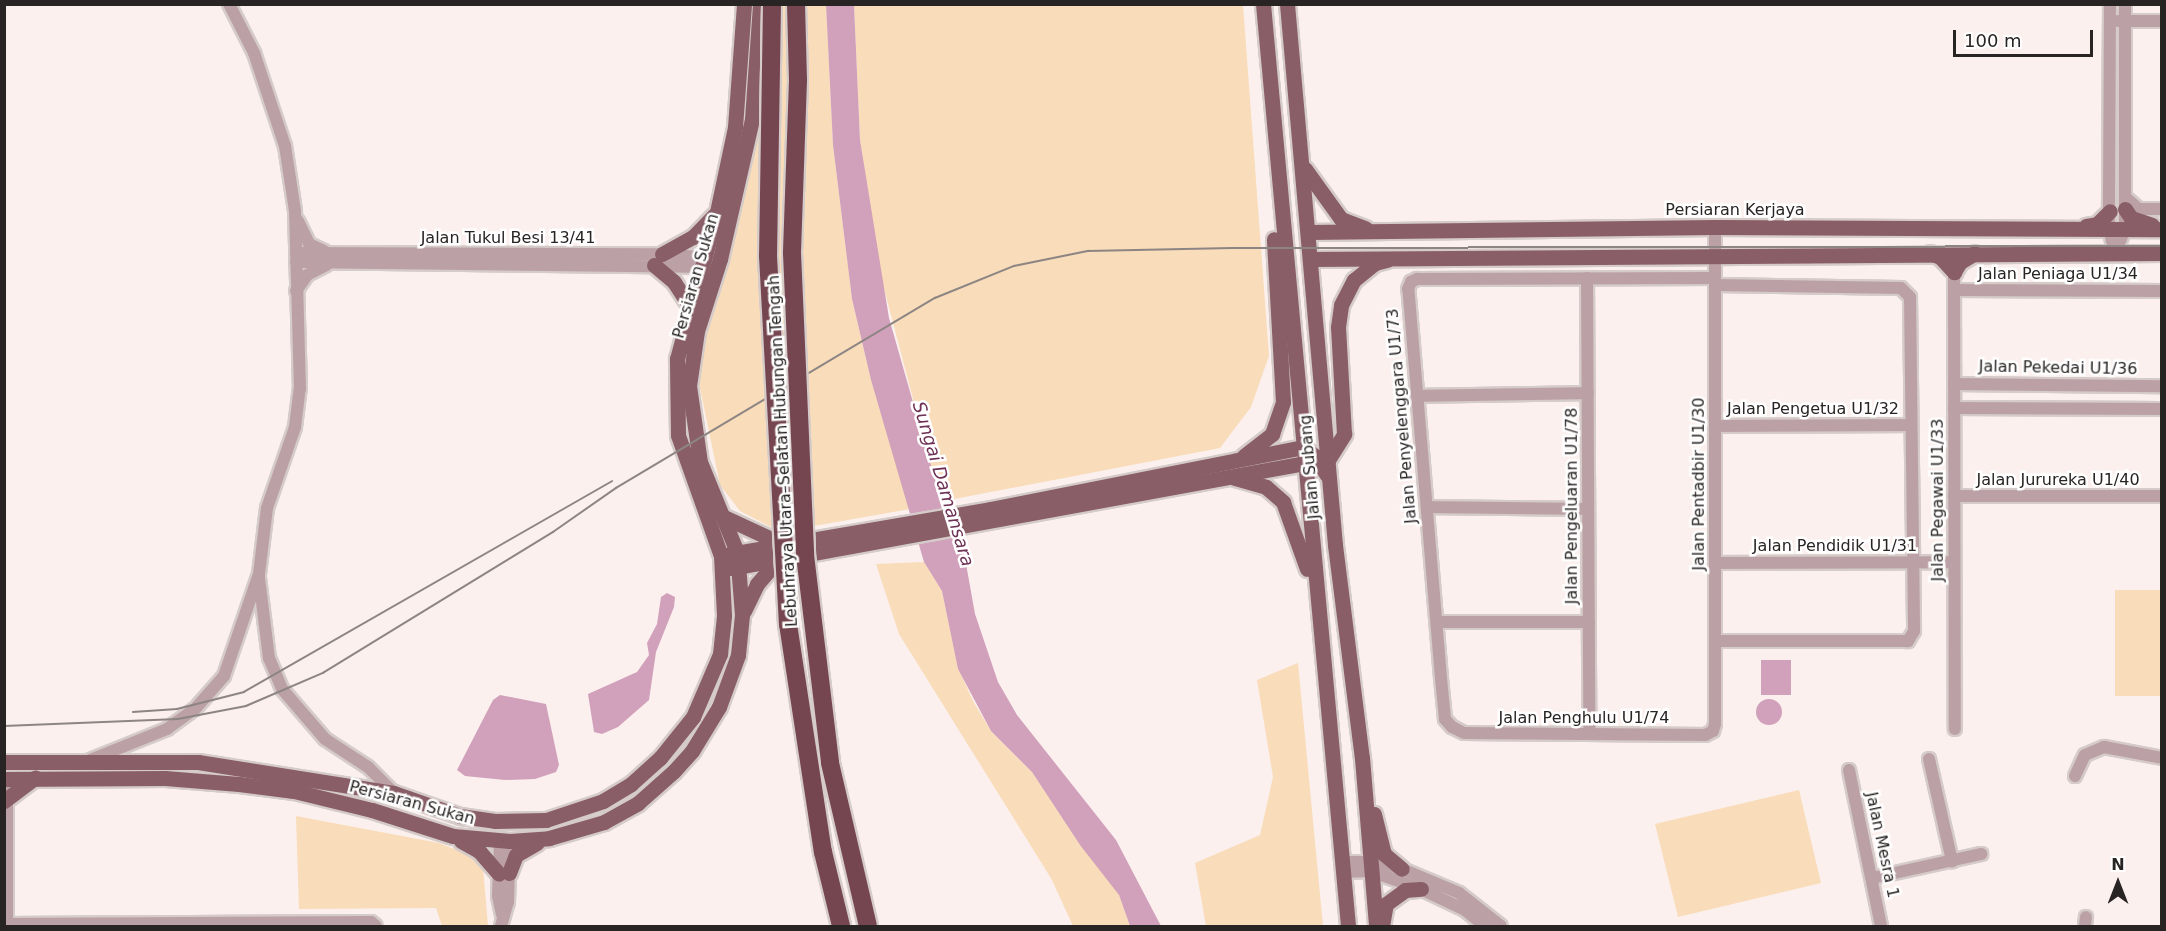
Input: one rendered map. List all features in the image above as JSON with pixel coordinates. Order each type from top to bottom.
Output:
[{"type":"highway","name":"Lebuhraya Utara–Selatan Hubungan Tengah","points":[[772,4],[768,256],[788,624],[823,852],[841,927]]},
{"type":"highway","name":"Lebuhraya Utara–Selatan Hubungan Tengah","points":[[796,4],[798,80],[792,253],[806,555],[830,764],[868,927]]},
{"type":"main road","name":"Persiaran Sukan","points":[[4,762],[90,760],[198,762],[394,793],[460,816],[495,821],[546,820],[603,801],[631,784],[660,758],[693,717],[720,654],[724,615],[722,562],[678,435],[677,359],[689,306],[711,263],[717,212],[735,127],[744,4]]},
{"type":"main road","name":"Persiaran Sukan","points":[[5,777],[165,778],[294,791],[372,810],[453,836],[549,838],[604,822],[638,802],[692,751],[720,707],[732,678],[742,615],[738,559],[724,517],[700,462],[689,386],[697,331],[711,263],[752,119],[760,4]]},
{"type":"main road","name":"Jalan Subang","points":[[1263,4],[1288,285],[1313,457],[1316,595],[1348,927]]},
{"type":"main road","name":"Jalan Subang","points":[[1287,4],[1326,433],[1313,457]]},
{"type":"main road","points":[[1302,165],[1341,219],[1382,232]]},
{"type":"main road","points":[[1239,459],[1272,434],[1283,402],[1274,226],[1280,188]]},
{"type":"main road","points":[[2125,203],[2131,218],[2162,227]]},
{"type":"main road","points":[[2038,229],[2097,224],[2109,211]]},
{"type":"main road","points":[[689,306],[658,260],[693,237],[717,212]]},
{"type":"main road","points":[[1282,217],[1297,245],[1310,259],[1715,254],[2162,253]]},
{"type":"main road","name":"Persiaran Kerjaya","points":[[1309,232],[1715,227],[2038,229],[2162,227]]},
{"type":"main road","points":[[1288,285],[1297,245],[1309,232]]},
{"type":"main road","points":[[1930,253],[1940,257],[1953,272],[1960,262],[1975,253]]},
{"type":"main road","points":[[738,559],[779,559],[885,534],[1229,477],[1313,457],[1344,434],[1338,327],[1341,304],[1354,280],[1374,263],[1396,258]]},
{"type":"main road","points":[[991,515],[1239,459],[1313,457]]},
{"type":"main road","name":"Jalan Subang","points":[[1313,457],[1329,479],[1362,758],[1376,927]]},
{"type":"main road","points":[[1229,477],[1266,487],[1283,502],[1316,595]]},
{"type":"main road","points":[[724,517],[780,543]]},
{"type":"main road","points":[[722,562],[738,559],[780,543],[885,534]]},
{"type":"main road","points":[[742,615],[757,584],[779,559]]},
{"type":"main road","points":[[1362,758],[1384,854],[1402,869]]},
{"type":"main road","points":[[5,777],[16,768],[42,760]]},
{"type":"main road","points":[[5,802],[35,777]]},
{"type":"main road","points":[[460,816],[474,825],[505,838],[546,820]]},
{"type":"main road","points":[[453,836],[479,851],[504,874],[522,848],[549,838]]},
{"type":"main road","points":[[1382,927],[1386,903],[1405,890],[1421,889]]},
{"type":"street","points":[[90,760],[158,734],[205,699],[230,664],[259,574],[267,508],[295,427],[299,399],[295,211],[285,146],[254,53],[229,4]]},
{"type":"street","points":[[2110,4],[2109,229],[2115,253]]},
{"type":"street","points":[[2115,253],[2125,229],[2125,4]]},
{"type":"street","points":[[2110,21],[2162,21]]},
{"type":"street","points":[[2125,203],[2139,209],[2162,209]]},
{"type":"street","points":[[295,211],[309,244],[332,258],[307,275],[296,291]]},
{"type":"street","name":"Jalan Pentadbir U1/30","points":[[1705,735],[1713,731],[1715,724],[1715,227]]},
{"type":"street","name":"Jalan Tukul Besi 13/41","points":[[296,257],[658,260],[711,263]]},
{"type":"street","name":"Jalan Pegawai U1/33","points":[[1953,272],[1955,729]]},
{"type":"street","name":"Jalan Penyelenggara U1/73","points":[[1464,733],[1445,719],[1408,289],[1411,282],[1417,279],[1587,278],[1715,281]]},
{"type":"street","name":"Jalan Pengeluaran U1/78","points":[[1587,278],[1589,734]]},
{"type":"street","points":[[1715,281],[1901,288],[1910,297],[1914,632],[1908,641],[1715,641]]},
{"type":"street","name":"Jalan Peniaga U1/34","points":[[1954,290],[2162,291]]},
{"type":"street","name":"Jalan Pekedai U1/36","points":[[1954,384],[2162,386]]},
{"type":"street","points":[[1417,396],[1588,393]]},
{"type":"street","points":[[1954,408],[2162,409]]},
{"type":"street","name":"Jalan Pengetua U1/32","points":[[1715,426],[1911,425]]},
{"type":"street","name":"Jalan Jurureka U1/40","points":[[1954,496],[2162,496]]},
{"type":"street","points":[[1427,507],[1588,509]]},
{"type":"street","name":"Jalan Pendidik U1/31","points":[[1715,563],[1954,562]]},
{"type":"street","points":[[259,574],[269,658],[282,689],[325,739],[368,767],[394,793]]},
{"type":"street","points":[[1437,622],[1589,622]]},
{"type":"street","name":"Jalan Penghulu U1/74","points":[[1464,733],[1705,735]]},
{"type":"street","points":[[2075,776],[2085,755],[2104,747],[2162,758]]},
{"type":"street","points":[[1929,759],[1952,861]]},
{"type":"street","name":"Jalan Mesra 1","points":[[1849,770],[1881,927]]},
{"type":"street","points":[[5,777],[7,925],[371,922],[376,927]]},
{"type":"street","points":[[502,922],[505,838]]},
{"type":"street","points":[[1872,878],[1982,854]]},
{"type":"street","points":[[1370,866],[1465,910],[1485,927]]},
{"type":"street","points":[[1342,867],[1370,866],[1402,869],[1459,893],[1501,927]]},
{"type":"shaded area","points":[[756,5],[826,5],[833,145],[852,299],[871,380],[910,509],[780,532],[740,511],[720,485],[695,364],[742,209],[755,134]]},
{"type":"shaded area","points":[[826,5],[854,5],[860,140],[889,318],[938,490],[963,547],[975,614],[998,682],[1017,715],[1116,840],[1161,926],[1130,926],[1119,895],[1080,845],[1032,772],[991,731],[958,669],[942,591],[924,562],[871,380],[852,299],[833,145]]},
{"type":"shaded area","points":[[854,5],[1243,5],[1269,356],[1251,407],[1220,448],[944,501],[932,471],[881,277],[860,140]]},
{"type":"shaded area","points":[[924,562],[942,591],[958,668],[973,701],[991,731],[1032,772],[1080,845],[1094,859],[1119,895],[1130,926],[1073,926],[1052,880],[899,634],[876,564]]},
{"type":"shaded area","points":[[2115,590],[2161,590],[2161,696],[2115,696]]},
{"type":"shaded area","points":[[667,593],[675,597],[674,607],[656,652],[649,700],[618,727],[602,734],[594,732],[588,694],[637,672],[649,655],[647,643],[657,624],[661,597]]},
{"type":"shaded area","points":[[1761,660],[1791,660],[1791,695],[1761,695]]},
{"type":"shaded area","points":[[1298,663],[1323,926],[1206,926],[1195,863],[1260,835],[1273,777],[1257,680]]},
{"type":"shaded area","points":[[500,695],[546,704],[559,765],[556,772],[535,779],[505,780],[465,776],[457,770],[493,700]]},
{"type":"shaded area","points":[[1769,699],[1778,703],[1782,712],[1778,721],[1769,725],[1760,721],[1756,712],[1760,703]]},
{"type":"shaded area","points":[[1799,790],[1821,883],[1678,917],[1655,824]]},
{"type":"shaded area","points":[[296,816],[439,843],[470,855],[483,868],[488,926],[442,926],[436,908],[299,909]]},
{"type":"tram line","points":[[4,726],[178,719],[246,706],[323,673],[553,532],[616,488],[935,298],[1014,266],[1088,251],[1232,248],[2162,246]]},
{"type":"tram line","points":[[133,712],[177,709],[244,692],[612,481]]},
{"type":"water label","name":"Sungai Damansara","points":[[943,484]]}]
